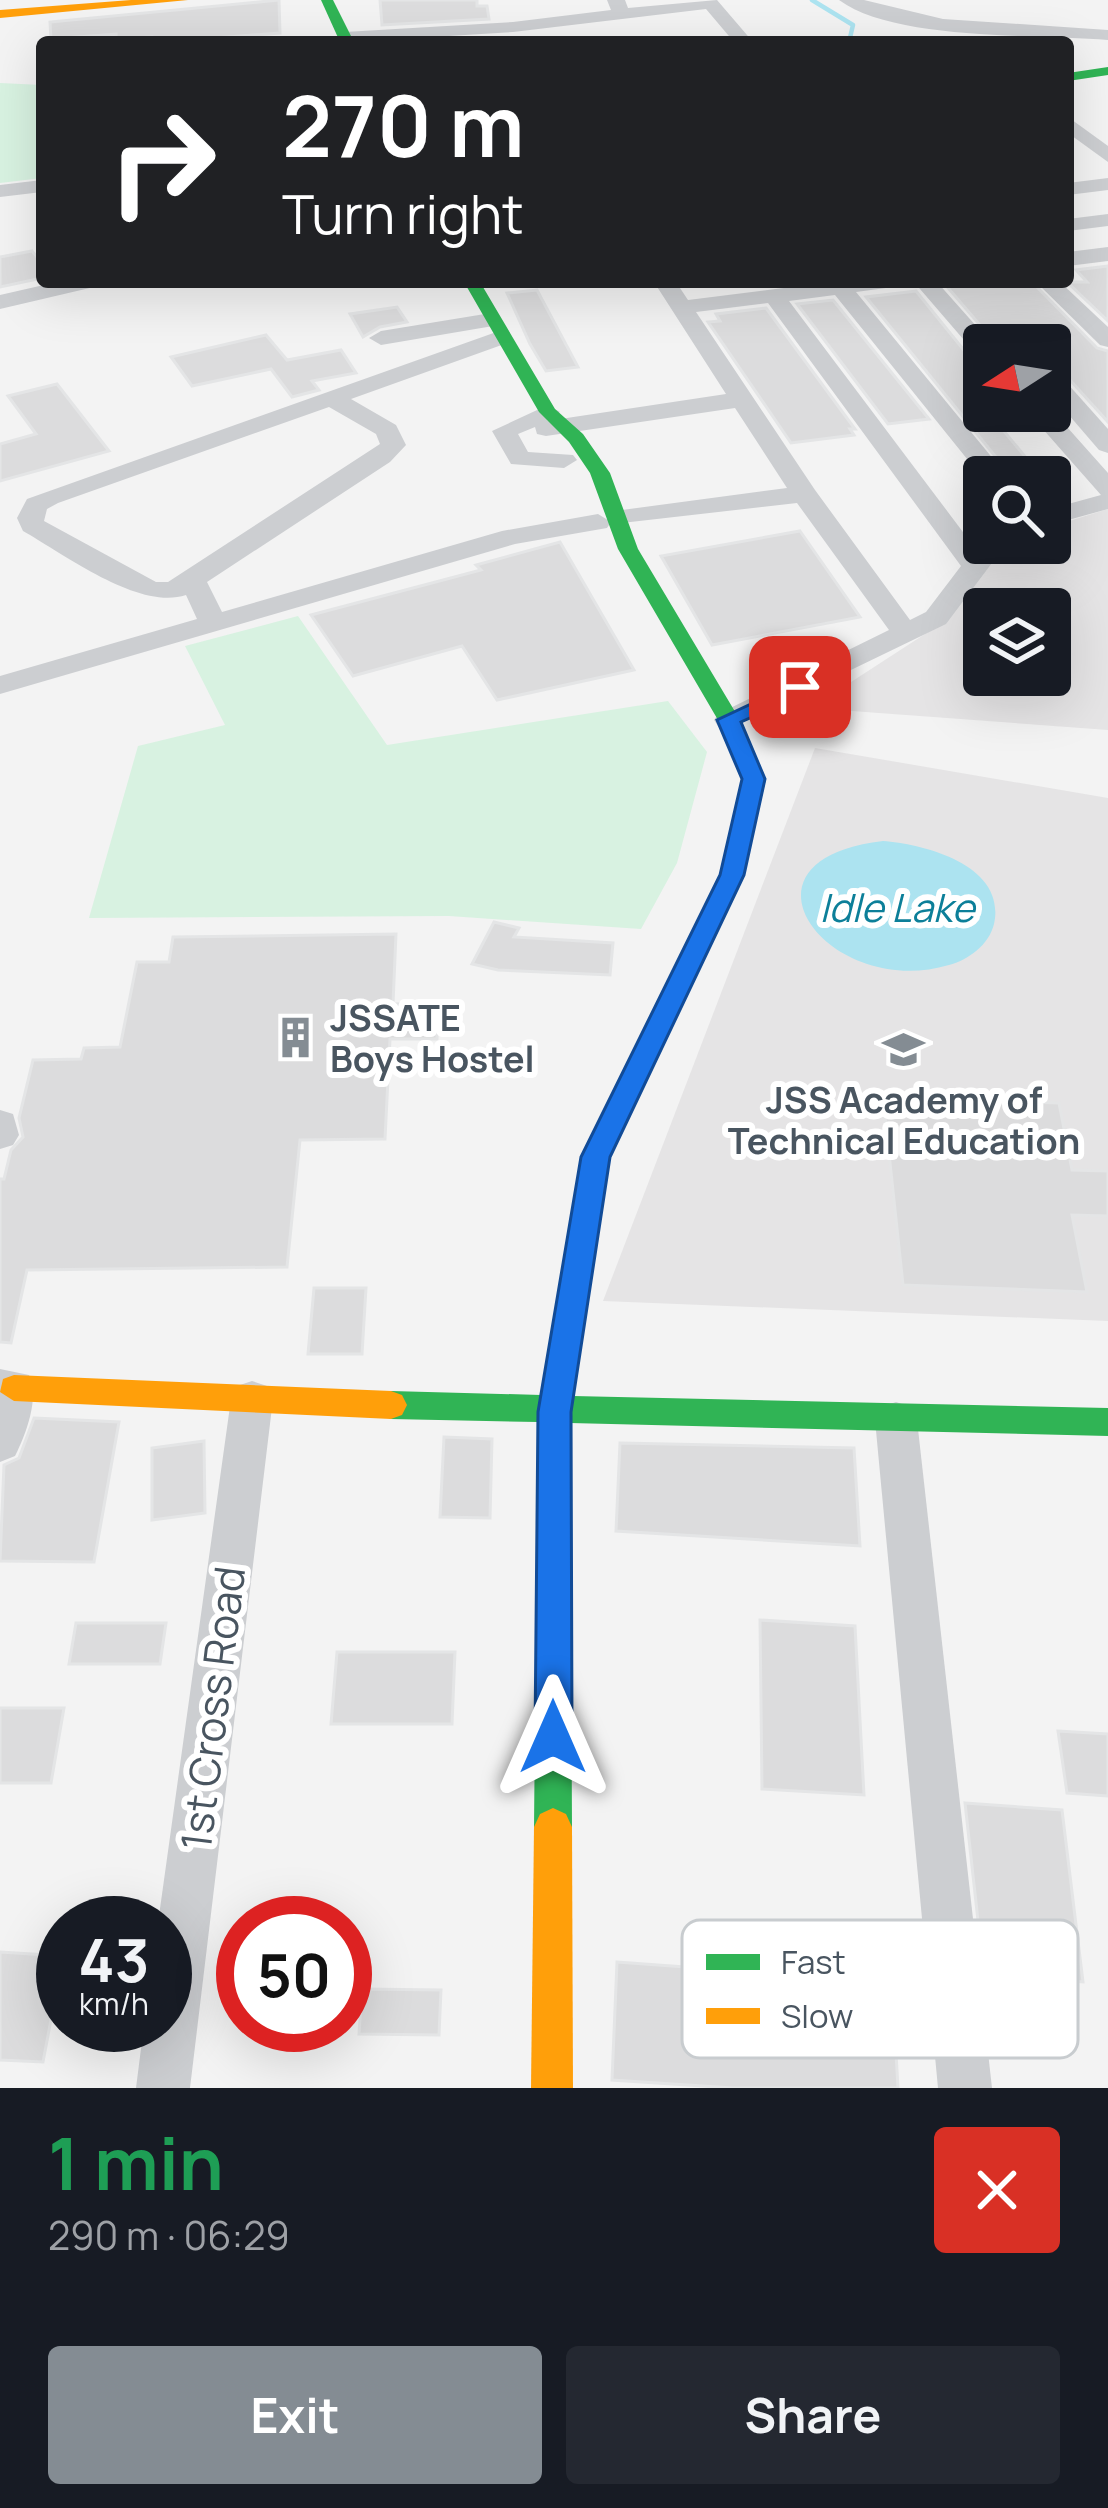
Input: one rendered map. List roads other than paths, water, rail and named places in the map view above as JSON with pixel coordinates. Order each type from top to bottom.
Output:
[{"type":"main road","points":[[0,11],[109,0]]},
{"type":"main road","points":[[0,11],[182,0]]},
{"type":"main road","points":[[327,0],[344,36]]},
{"type":"main road","points":[[1074,80],[1108,76]]},
{"type":"main road","points":[[475,288],[729,720],[754,779],[732,875],[596,1157],[554,1412],[552,2088]]},
{"type":"main road","points":[[554,422],[563,460],[610,520]]},
{"type":"main road","points":[[7,1387],[554,1412],[1108,1422]]},
{"type":"street","points":[[848,0],[884,16],[916,21],[1108,35]]},
{"type":"street","points":[[379,36],[618,7],[709,1],[739,36]]},
{"type":"street","points":[[916,21],[961,7]]},
{"type":"street","points":[[1064,30],[1108,15]]},
{"type":"street","points":[[1074,128],[1100,150]]},
{"type":"street","points":[[1074,188],[1108,184]]},
{"type":"street","points":[[0,191],[36,187]]},
{"type":"street","points":[[1074,224],[1108,220]]},
{"type":"street","points":[[1074,258],[1108,254]]},
{"type":"street","points":[[0,302],[60,288]]},
{"type":"street","points":[[669,288],[804,494],[906,634]]},
{"type":"street","points":[[683,307],[833,288]]},
{"type":"street","points":[[841,288],[977,456]]},
{"type":"street","points":[[930,288],[963,325]]},
{"type":"street","points":[[1053,288],[1108,340]]},
{"type":"street","points":[[773,296],[963,528]]},
{"type":"street","points":[[381,338],[501,335]]},
{"type":"street","points":[[339,403],[387,430],[393,445],[173,591],[150,590],[32,526],[36,506],[50,497],[339,403],[501,335]]},
{"type":"street","points":[[563,460],[520,460],[504,431],[744,399]]},
{"type":"street","points":[[1071,402],[1108,445]]},
{"type":"street","points":[[1058,432],[1108,489]]},
{"type":"street","points":[[0,685],[512,537],[804,494]]},
{"type":"street","points":[[1071,512],[1108,501]]},
{"type":"street","points":[[729,720],[936,618],[976,564]]},
{"type":"street","points":[[192,580],[213,623]]},
{"type":"street","points":[[0,1124],[0,1135]]},
{"type":"street","points":[[0,1443],[7,1387]]},
{"type":"street","name":"1st Cross Road","points":[[163,2088],[252,1399]]},
{"type":"street","points":[[896,1420],[948,1920]]},
{"type":"street","points":[[962,2058],[965,2088]]},
{"type":"water","name":"Idle Lake","points":[[883,841],[959,861],[988,887],[995,904],[994,924],[977,950],[949,965],[905,971],[865,963],[833,947],[810,924],[801,898],[808,873],[834,853]]},
{"type":"waterway","points":[[812,0],[853,25],[850,36]]},
{"type":"place","name":"JSSATE Boys Hostel","points":[[296,1038]]},
{"type":"place","name":"JSS Academy of Technical Education","points":[[904,1049]]}]
